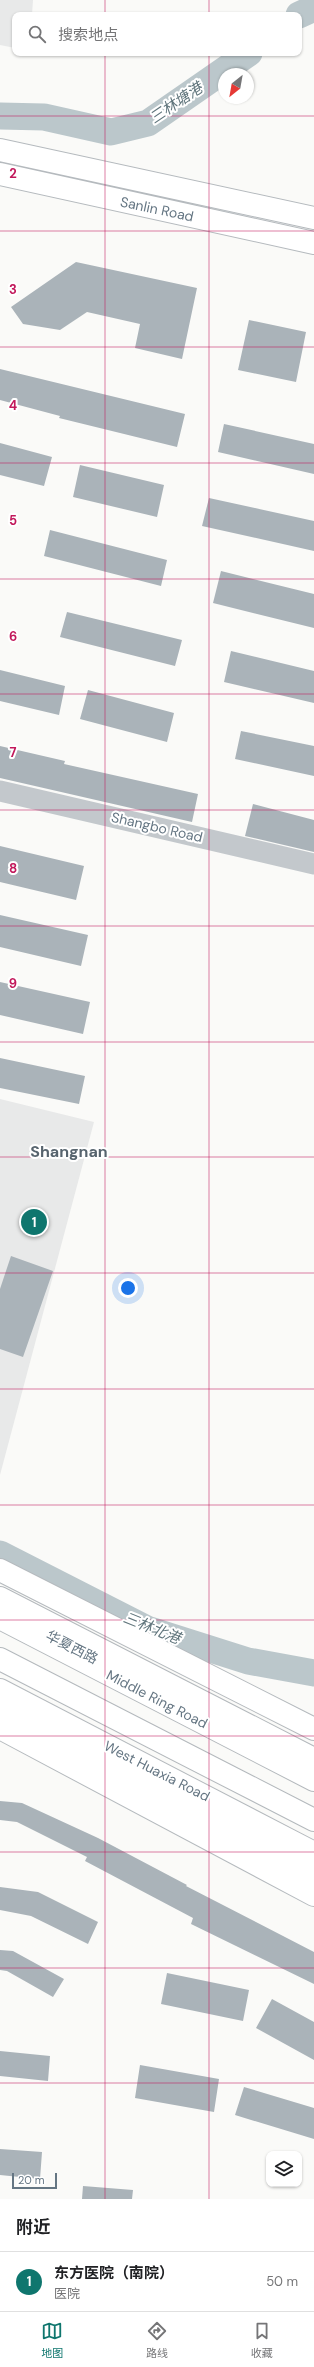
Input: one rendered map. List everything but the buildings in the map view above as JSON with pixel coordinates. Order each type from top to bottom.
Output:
[{"type":"main road","name":"Sanlin Road","points":[[0,150],[314,218]]},
{"type":"main road","name":"Sanlin Road","points":[[0,174],[314,243]]},
{"type":"main road","points":[[0,1570],[309,1727]]},
{"type":"main road","points":[[0,1598],[314,1759]]},
{"type":"main road","name":"华夏西路","points":[[0,1610],[314,1772]]},
{"type":"main road","name":"Middle Ring Road","points":[[0,1618],[314,1780]]},
{"type":"main road","points":[[0,1659],[314,1820]]},
{"type":"main road","name":"West Huaxia Road","points":[[0,1690],[314,1853]]},
{"type":"main road","points":[[0,1711],[314,1874]]},
{"type":"main road","points":[[0,1728],[314,1895]]},
{"type":"street","name":"Shangbo Road","points":[[0,791],[314,864]]},
{"type":"shaded area","points":[[0,0],[33,0],[32,12],[12,12],[12,47],[0,45]]},
{"type":"shaded area","points":[[0,1099],[94,1122],[0,1475]]},
{"type":"waterway","name":"三林塘港","points":[[302,14],[314,8]]},
{"type":"waterway","name":"三林塘港","points":[[0,116],[44,117],[111,132],[148,123],[245,56]]},
{"type":"waterway","name":"三林北港","points":[[0,1554],[147,1629],[248,1661],[314,1673]]},
{"type":"place","name":"东方医院（南院）","points":[[34,1222]]},
{"type":"district","name":"Shangnan","points":[[69,1151]]}]
